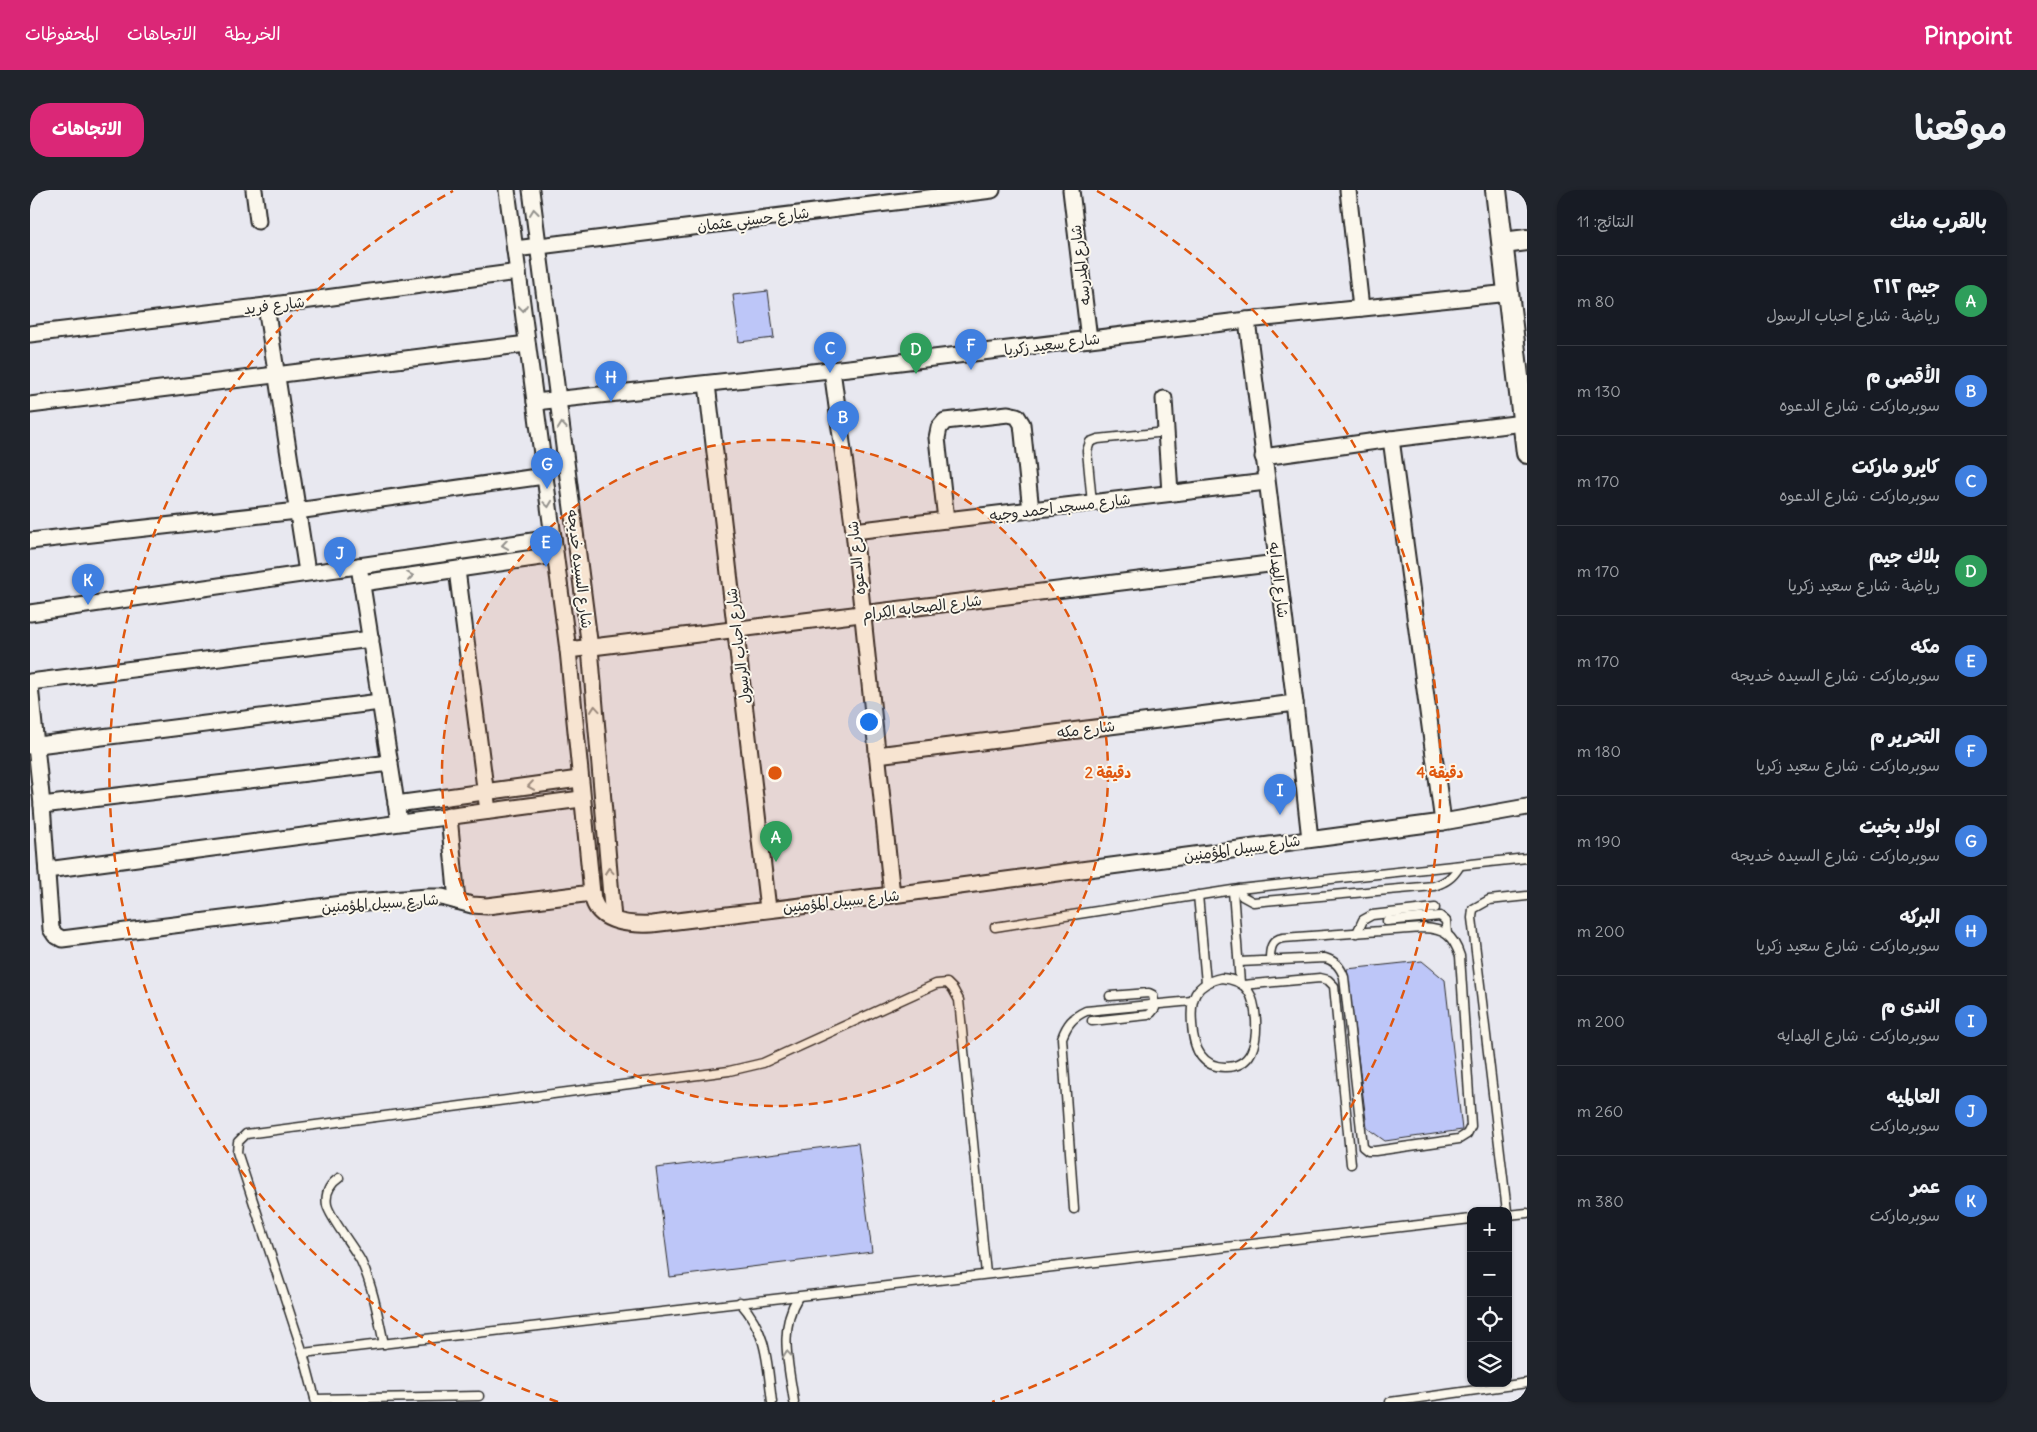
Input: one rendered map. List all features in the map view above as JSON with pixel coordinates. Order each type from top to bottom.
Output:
[{"type":"main road","points":[[1496,190],[1527,453]]},
{"type":"main road","points":[[1503,243],[1527,240]]},
{"type":"street","points":[[254,190],[258,221]]},
{"type":"street","name":"شارع السيده خديجه","points":[[507,190],[568,650],[579,779],[592,893]]},
{"type":"street","name":"شارع السيده خديجه","points":[[532,190],[590,648],[613,919]]},
{"type":"street","name":"شارع حسني عثمان","points":[[515,248],[992,190]]},
{"type":"street","name":"شارع المدرسه","points":[[1072,190],[1089,339]]},
{"type":"street","points":[[1348,190],[1361,308]]},
{"type":"street","name":"شارع فريد","points":[[30,334],[266,306],[518,272]]},
{"type":"street","name":"شارع سعيد زكريا","points":[[535,402],[832,370],[1246,320],[1509,293]]},
{"type":"street","points":[[266,306],[307,572]]},
{"type":"street","name":"شارع الهدايه","points":[[1246,320],[1295,703],[1310,840]]},
{"type":"street","points":[[30,405],[527,344]]},
{"type":"street","name":"شارع الدعوه","points":[[832,370],[854,531],[892,895]]},
{"type":"street","name":"شارع احباب الرسول","points":[[707,384],[768,909]]},
{"type":"street","points":[[1164,398],[1170,493]]},
{"type":"street","points":[[946,520],[937,438],[939,428],[945,421],[1008,414],[1017,416],[1022,424],[1031,511]]},
{"type":"street","points":[[1263,457],[1523,423]]},
{"type":"street","points":[[1391,439],[1443,822]]},
{"type":"street","points":[[30,541],[297,511],[544,476]]},
{"type":"street","name":"شارع مسجد احمد وجيه","points":[[854,531],[1266,482]]},
{"type":"street","points":[[30,613],[553,538]]},
{"type":"street","points":[[362,583],[555,555]]},
{"type":"street","name":"شارع الصحابه الكرام","points":[[568,650],[1277,563]]},
{"type":"street","points":[[359,566],[399,822]]},
{"type":"street","points":[[457,570],[488,811]]},
{"type":"street","points":[[30,682],[371,639]]},
{"type":"street","points":[[30,686],[33,746],[42,805],[47,870],[581,799]]},
{"type":"street","points":[[33,746],[380,702]]},
{"type":"street","name":"شارع مكه","points":[[876,755],[1295,703]]},
{"type":"street","points":[[42,805],[390,763]]},
{"type":"street","points":[[396,804],[579,779]]},
{"type":"street","name":"شارع سبيل المؤمنين","points":[[47,870],[51,929],[55,935],[62,938],[380,901],[434,897],[472,905],[487,906],[592,893],[595,908],[606,917],[624,923],[652,924],[892,895],[1310,840],[1443,822],[1527,807]]},
{"type":"street","points":[[449,816],[457,901]]},
{"type":"lane","points":[[1092,503],[1087,451],[1090,442],[1098,439],[1166,432]]},
{"type":"lane","points":[[995,928],[1236,890],[1459,867],[1527,858]]},
{"type":"lane","points":[[1236,890],[1246,900],[1253,902],[1434,886],[1449,879],[1459,867]]},
{"type":"lane","points":[[1236,890],[1241,984],[1252,997],[1255,1004],[1256,1043],[1247,1058],[1232,1066],[1215,1066],[1201,1057],[1196,1050],[1193,1042],[1192,1001],[1206,983],[1221,978],[1241,984],[1320,978],[1328,980],[1334,986],[1351,1164]]},
{"type":"lane","points":[[1198,895],[1206,983]]},
{"type":"lane","points":[[1507,1207],[1472,918],[1473,909],[1489,900],[1527,896]]},
{"type":"lane","points":[[1357,932],[1363,920],[1372,915],[1435,908]]},
{"type":"lane","points":[[1387,922],[1440,916],[1446,921],[1447,934]]},
{"type":"lane","points":[[1239,962],[1324,958],[1337,964],[1341,969],[1344,977],[1363,1147],[1368,1151],[1450,1141],[1459,1139],[1467,1134],[1471,1126],[1460,956],[1456,944],[1447,934],[1436,928],[1423,928],[1279,938],[1271,946],[1270,960]]},
{"type":"lane","points":[[479,1396],[316,1401],[303,1353],[237,1152],[238,1142],[246,1134],[729,1071],[763,1063],[936,984],[946,983],[953,989],[959,1000],[986,1274]]},
{"type":"lane","points":[[1092,1021],[1148,1015],[1154,1011],[1153,996],[1149,993],[1110,996]]},
{"type":"lane","points":[[1074,1209],[1062,1038],[1066,1026],[1075,1016],[1086,1011],[1192,1001]]},
{"type":"lane","points":[[339,1178],[330,1186],[326,1203],[352,1246],[369,1280],[384,1344]]},
{"type":"lane","points":[[1512,1215],[1527,1213]]},
{"type":"lane","points":[[303,1353],[1467,1219]]},
{"type":"lane","points":[[794,1402],[786,1335],[788,1315],[798,1297]]},
{"type":"lane","points":[[740,1302],[752,1315],[760,1331],[765,1350],[772,1402]]},
{"type":"lane","points":[[1390,1402],[1527,1384]]},
{"type":"building","points":[[768,291],[774,338],[739,342],[733,295]]},
{"type":"building","points":[[1422,961],[1445,980],[1462,1130],[1385,1141],[1367,1128],[1347,969]]},
{"type":"building","points":[[858,1143],[872,1252],[670,1277],[656,1168]]},
{"type":"place","name":"التحرير م","points":[[971,370]]},
{"type":"place","name":"كايرو ماركت","points":[[830,373]]},
{"type":"place","name":"بلاك جيم","points":[[916,374]]},
{"type":"place","name":"البركه","points":[[611,402]]},
{"type":"place","name":"الأقصى م","points":[[843,442]]},
{"type":"place","name":"اولاد بخيت","points":[[547,489]]},
{"type":"place","name":"مكه","points":[[546,567]]},
{"type":"place","name":"العالميه","points":[[340,578]]},
{"type":"place","name":"عمر","points":[[88,605]]},
{"type":"place","name":"الندى م","points":[[1280,815]]},
{"type":"place","name":"جيم ٢١٢","points":[[776,862]]}]
